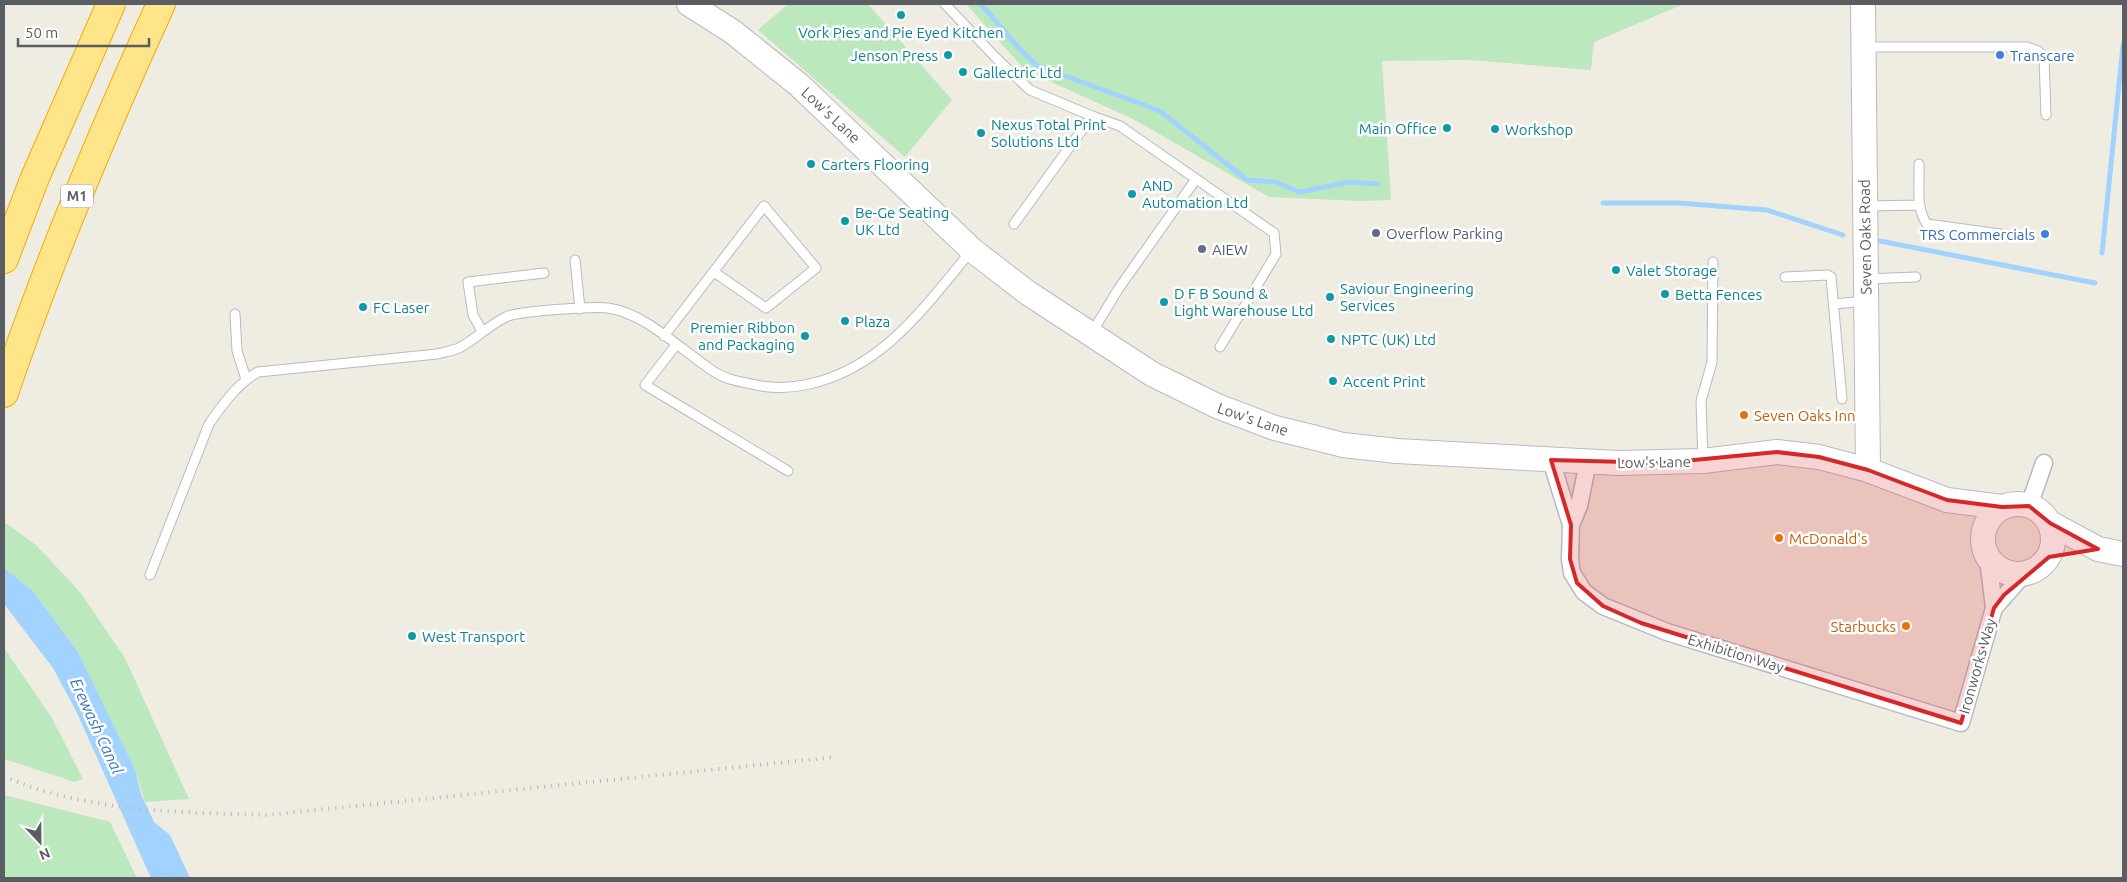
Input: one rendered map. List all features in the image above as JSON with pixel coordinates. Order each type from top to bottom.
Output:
[{"type":"highway","points":[[4,259],[37,171],[111,4]]},
{"type":"highway","name":"M1","points":[[4,393],[79,189],[161,4]]},
{"type":"street","name":"Low's Lane","points":[[689,4],[733,32],[799,85],[972,250],[1028,293],[1152,374],[1217,406],[1275,428],[1343,445],[1374,449],[1588,462],[1663,463],[1703,461],[1777,452],[1819,457],[1868,470],[1947,500],[2002,508],[2011,504],[2029,506]]},
{"type":"street","name":"Seven Oaks Road","points":[[1863,4],[1868,470]]},
{"type":"street","name":"Exhibition Way","points":[[1551,460],[1571,525],[1570,559],[1572,573],[1584,592],[1603,606],[1667,632],[1961,723]]},
{"type":"street","name":"Exhibition Way","points":[[1571,525],[1579,506],[1588,462]]},
{"type":"street","points":[[2044,463],[2029,506],[2038,509],[2050,523],[2098,549],[2123,554]]},
{"type":"street","name":"Low's Lane","points":[[1947,500],[1985,548],[1995,566],[2004,572],[2024,574]]},
{"type":"street","points":[[1985,548],[1988,520],[2002,508]]},
{"type":"street","points":[[2024,574],[2043,565],[2049,557],[2053,546],[2053,534],[2050,523]]},
{"type":"street","name":"Ironworks Way","points":[[1985,548],[1994,608]]},
{"type":"street","points":[[2049,557],[2098,549]]},
{"type":"street","name":"Ironworks Way","points":[[1961,723],[1994,608],[2024,574]]},
{"type":"lane","points":[[945,4],[996,58],[1030,90],[1120,126],[1274,233],[1276,254],[1220,347]]},
{"type":"lane","points":[[1863,47],[2027,47],[2038,51],[2044,57],[2046,115]]},
{"type":"lane","points":[[1014,224],[1092,116]]},
{"type":"lane","points":[[1920,164],[1920,205],[1922,217],[1927,224],[2000,234]]},
{"type":"lane","points":[[1091,334],[1119,288],[1196,179]]},
{"type":"lane","points":[[1865,206],[1920,205]]},
{"type":"lane","points":[[664,336],[764,206],[816,268],[766,308],[714,272]]},
{"type":"lane","points":[[150,575],[209,424],[224,403],[246,379],[258,372],[437,354],[458,348],[482,331],[516,313],[606,307],[641,318],[716,373],[736,380],[764,386],[787,388],[823,381],[848,371],[877,354],[904,330],[972,250]]},
{"type":"lane","points":[[575,260],[580,309]]},
{"type":"lane","points":[[1703,461],[1701,401],[1712,362],[1713,262]]},
{"type":"lane","points":[[482,331],[472,315],[468,282],[544,273]]},
{"type":"lane","points":[[1785,277],[1828,275],[1831,277],[1842,399]]},
{"type":"lane","points":[[1834,304],[1866,290],[1916,277]]},
{"type":"lane","points":[[235,314],[237,351],[246,379]]},
{"type":"lane","points":[[676,345],[645,386],[788,471]]},
{"type":"highlighted area","points":[[1777,452],[1819,457],[1868,470],[1947,500],[2002,507],[2029,506],[2050,523],[2098,549],[2049,557],[2004,595],[1994,608],[1961,723],[1641,623],[1603,606],[1577,583],[1570,559],[1571,525],[1551,460],[1663,463]]},
{"type":"green space","points":[[788,4],[868,4],[952,100],[905,157],[758,30]]},
{"type":"green space","points":[[966,4],[1684,4],[1594,42],[1591,70],[1471,60],[1382,61],[1391,200],[1359,201],[1269,197],[1133,119],[1025,70]]},
{"type":"green space","points":[[4,522],[36,545],[80,592],[125,658],[189,799],[145,802],[135,769],[78,652],[33,591],[4,568]]},
{"type":"green space","points":[[4,648],[52,718],[83,779],[75,782],[4,759]]},
{"type":"green space","points":[[4,795],[110,822],[137,878],[4,878]]},
{"type":"water","name":"Erewash Canal","points":[[4,568],[33,591],[78,652],[135,769],[141,794],[154,822],[170,835],[190,878],[151,878],[76,711],[53,668],[4,604]]},
{"type":"waterway","points":[[981,4],[1036,65],[1160,111],[1247,180],[1276,182],[1299,192],[1349,182],[1378,184]]},
{"type":"waterway","points":[[2102,253],[2123,45]]},
{"type":"waterway","points":[[1603,203],[1679,203],[1767,210],[1843,235]]},
{"type":"waterway","points":[[1880,241],[2095,283]]},
{"type":"railway","points":[[4,777],[47,792],[101,804],[156,810],[267,815],[836,757]]},
{"type":"place","name":"Vork Pies and Pie Eyed Kitchen","points":[[901,15]]},
{"type":"place","name":"Jenson Press","points":[[948,55]]},
{"type":"place","name":"Transcare","points":[[2000,55]]},
{"type":"place","name":"Gallectric Ltd","points":[[963,72]]},
{"type":"place","name":"Main Office","points":[[1447,128]]},
{"type":"place","name":"Workshop","points":[[1495,129]]},
{"type":"place","name":"Nexus Total Print Solutions Ltd","points":[[981,133]]},
{"type":"place","name":"Carters Flooring","points":[[811,164]]},
{"type":"place","name":"AND Automation Ltd","points":[[1132,194]]},
{"type":"place","name":"Be-Ge Seating UK Ltd","points":[[845,221]]},
{"type":"place","name":"Overflow Parking","points":[[1376,233]]},
{"type":"place","name":"TRS Commercials","points":[[2045,234]]},
{"type":"place","name":"AIEW","points":[[1202,249]]},
{"type":"place","name":"Valet Storage","points":[[1616,270]]},
{"type":"place","name":"Betta Fences","points":[[1665,294]]},
{"type":"place","name":"Saviour Engineering Services","points":[[1330,297]]},
{"type":"place","name":"D F B Sound & Light Warehouse Ltd","points":[[1164,302]]},
{"type":"place","name":"FC Laser","points":[[363,307]]},
{"type":"place","name":"Plaza","points":[[845,321]]},
{"type":"place","name":"Premier Ribbon and Packaging","points":[[805,336]]},
{"type":"place","name":"NPTC (UK) Ltd","points":[[1331,339]]},
{"type":"place","name":"Accent Print","points":[[1333,381]]},
{"type":"place","name":"Seven Oaks Inn","points":[[1744,415]]},
{"type":"place","name":"McDonald's","points":[[1779,538]]},
{"type":"place","name":"Starbucks","points":[[1906,626]]},
{"type":"place","name":"West Transport","points":[[412,636]]}]
